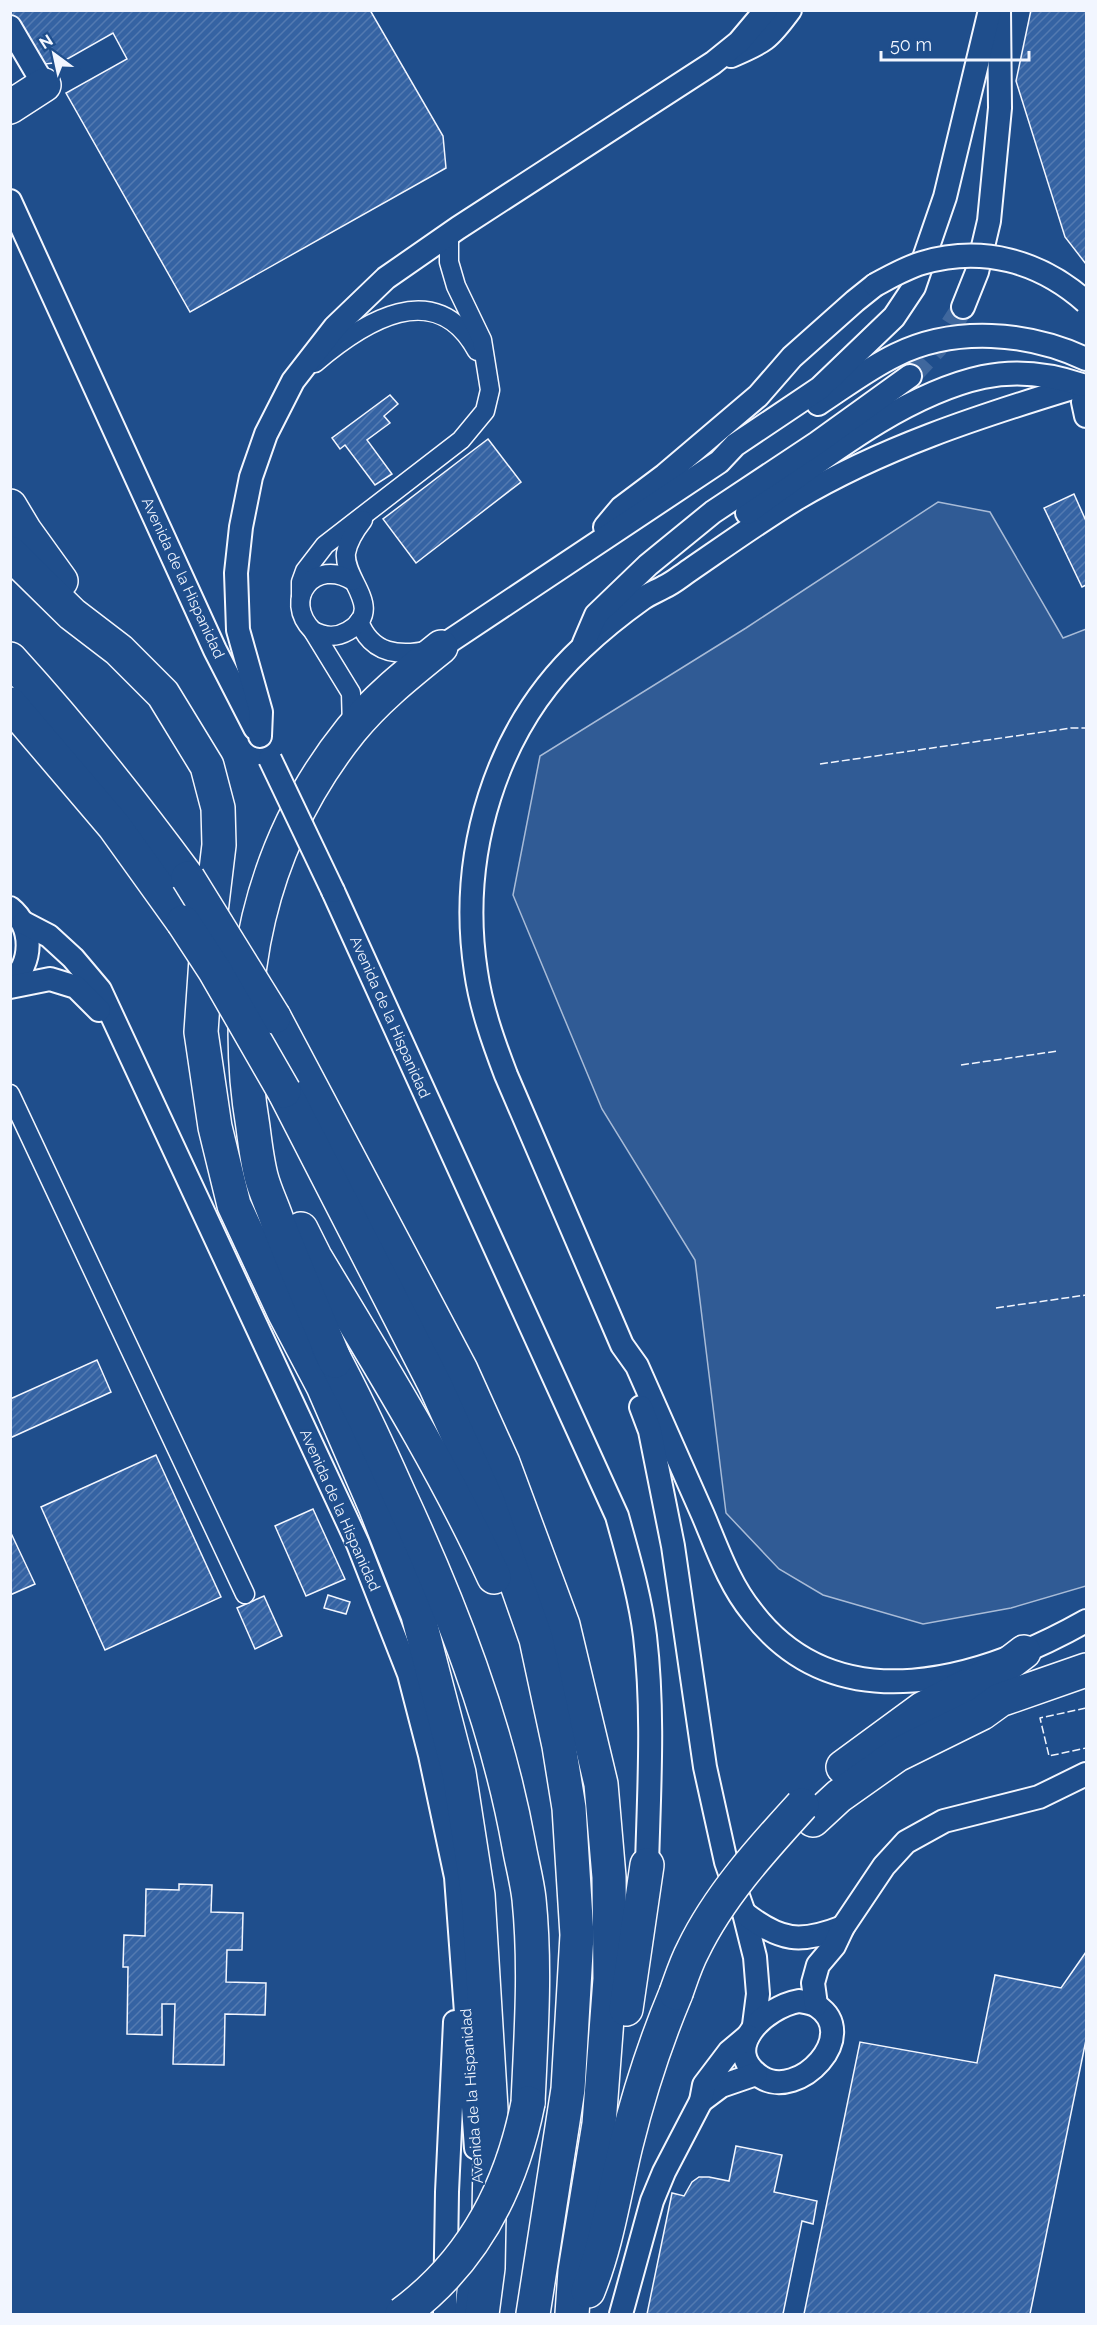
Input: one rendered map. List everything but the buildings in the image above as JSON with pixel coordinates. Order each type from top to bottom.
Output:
[{"type":"highway","points":[[10,107],[44,85]]},
{"type":"highway","points":[[10,506],[62,582],[88,610],[119,650]]},
{"type":"highway","points":[[10,553],[72,614],[119,650],[163,693],[207,766],[218,808],[219,845],[207,945],[201,1032],[215,1126],[234,1205],[284,1312],[323,1386],[375,1506],[418,1615],[459,1773],[478,1895],[491,2109],[488,2268],[482,2314]]},
{"type":"highway","points":[[10,583],[180,723]]},
{"type":"highway","points":[[335,1361],[261,1176],[249,1103],[244,1047],[245,990],[254,933],[269,879],[291,826],[318,776],[352,730],[393,686],[441,647]]},
{"type":"highway","points":[[10,660],[59,713],[126,794],[188,878],[274,1017],[461,1370],[503,1463],[563,1625],[601,1784],[609,1877],[610,1979],[599,2124],[575,2271],[572,2314]]},
{"type":"highway","points":[[10,704],[58,757],[114,826],[183,922],[215,971],[284,1091],[435,1385],[488,1502],[536,1639],[552,1708],[569,1808],[577,1935],[568,2089],[533,2314]]},
{"type":"highway","points":[[249,1103],[283,1195],[315,1257],[389,1379],[471,1527],[503,1596],[521,1646],[552,1708]]},
{"type":"highway","points":[[215,1126],[284,1270],[370,1429],[423,1546],[458,1633],[497,1749],[513,1814],[528,1898],[533,1959],[528,2103],[520,2142],[502,2191],[479,2234],[446,2276],[422,2300],[402,2314]]},
{"type":"highway","points":[[577,2314],[599,2264],[626,2145],[650,2061],[676,1993],[747,1889],[849,1762],[922,1709],[1006,1665],[1024,1652]]},
{"type":"highway","points":[[808,1812],[897,1755],[982,1713],[1000,1700],[1086,1670]]},
{"type":"highway","points":[[599,2124],[619,2062],[647,1865]]},
{"type":"street","points":[[260,736],[261,712],[238,630],[236,573],[241,528],[251,477],[266,434],[293,381],[335,327],[386,278],[518,188],[651,105],[712,63],[739,42],[766,10]]},
{"type":"street","points":[[712,63],[761,43],[774,32],[790,10]]},
{"type":"street","points":[[359,621],[373,644],[381,649],[398,653],[417,653],[441,647],[719,462],[735,445],[820,388],[894,317],[914,287],[945,197],[990,10]]},
{"type":"street","points":[[963,307],[977,273],[989,221],[1000,108],[999,10]]},
{"type":"street","points":[[10,27],[44,85]]},
{"type":"street","name":"Avenida de la Hispanidad","points":[[10,201],[215,650],[260,736],[333,891],[616,1516],[633,1572],[645,1636],[651,1735],[647,1865]]},
{"type":"street","points":[[352,730],[351,693],[302,615],[301,582],[312,559],[325,545],[461,440],[485,411],[490,390],[482,340],[456,286],[449,262],[454,231]]},
{"type":"street","points":[[582,552],[621,508],[665,475],[758,396],[792,357],[855,301],[875,285],[900,272],[922,263],[968,256],[992,256],[1017,262],[1057,279],[1086,302]]},
{"type":"street","points":[[293,381],[343,339],[374,320],[411,309],[429,311],[452,321],[468,335],[485,367]]},
{"type":"street","points":[[719,462],[741,455],[897,354],[926,344],[961,336],[992,336],[1037,342],[1067,350],[1086,359]]},
{"type":"street","points":[[644,598],[661,577],[816,464],[900,410],[940,390],[984,376],[1008,374],[1047,376],[1086,389]]},
{"type":"street","points":[[582,648],[596,615],[648,565],[713,513],[817,443],[910,375]]},
{"type":"street","points":[[621,2314],[652,2201],[681,2137],[701,2101],[704,2085],[718,2065],[729,2052],[751,2031],[767,2014],[785,2003],[799,2001],[816,2005],[828,2018],[831,2026],[831,2043],[825,2056],[816,2066],[786,2083],[770,2082],[756,2073],[749,2065],[745,2051],[751,2031],[758,1985],[755,1957],[744,1913],[726,1862],[705,1767],[673,1546],[650,1431],[627,1370],[622,1345],[506,1075],[489,1030],[481,999],[472,939],[471,892],[474,863],[492,789],[520,726],[558,673],[582,648],[644,598],[667,586],[757,523],[798,498],[894,450],[1024,402],[1072,388],[1086,389]]},
{"type":"street","points":[[1086,389],[1083,402],[1086,416]]},
{"type":"street","points":[[353,581],[347,566],[346,552],[356,529],[374,507]]},
{"type":"street","points":[[301,596],[313,579],[322,574],[344,575],[360,589],[363,611],[359,621],[352,629],[342,634],[322,635],[313,631]]},
{"type":"street","points":[[10,985],[17,978],[28,957],[28,939],[17,916]]},
{"type":"street","name":"Avenida de la Hispanidad","points":[[17,916],[49,936],[73,958],[99,990],[358,1544],[409,1674],[456,1877],[479,2188],[466,2314]]},
{"type":"street","name":"Avenida de la Hispanidad","points":[[10,985],[50,979],[76,987],[118,1028]]},
{"type":"street","points":[[10,1094],[246,1594]]},
{"type":"street","points":[[622,1345],[637,1365],[730,1578],[767,1630],[792,1651],[830,1671],[872,1682],[939,1678],[1024,1652],[1086,1621]]},
{"type":"street","points":[[816,2005],[813,1983],[818,1965],[834,1946],[843,1927],[884,1866],[906,1842],[944,1821],[1039,1797],[1086,1774]]},
{"type":"street","name":"Avenida de la Hispanidad","points":[[445,2314],[447,2192],[454,2043],[456,1877]]},
{"type":"street","points":[[744,1913],[765,1929],[791,1938],[818,1937],[843,1927]]},
{"type":"street","points":[[701,2101],[721,2086],[737,2078],[756,2073]]},
{"type":"shaded area","points":[[938,502],[990,512],[1063,638],[1086,629],[1086,1586],[1011,1608],[923,1624],[823,1595],[779,1569],[726,1513],[695,1260],[602,1109],[513,895],[540,756],[746,628]]},
{"type":"tunnel","points":[[910,376],[937,347],[963,307]]},
{"type":"fence","points":[[820,764],[1071,728],[1086,728]]},
{"type":"fence","points":[[961,1065],[1058,1051]]},
{"type":"fence","points":[[996,1308],[1086,1295]]},
{"type":"fence","points":[[1086,1708],[1040,1718],[1049,1756],[1086,1748]]}]
